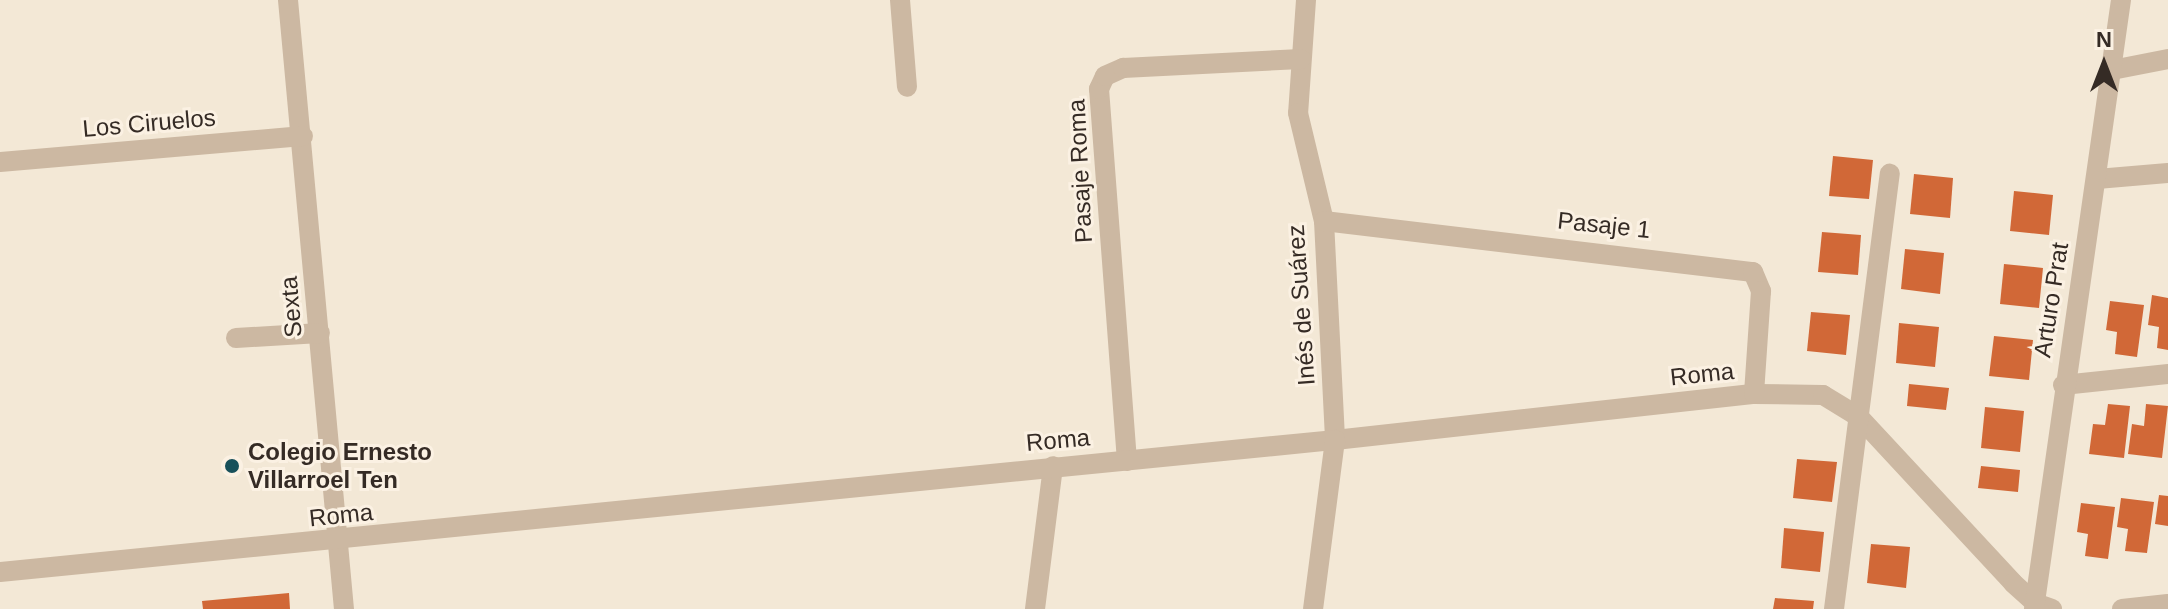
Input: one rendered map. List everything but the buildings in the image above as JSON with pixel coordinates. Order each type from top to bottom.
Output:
[{"type":"street","name":"Sexta","points":[[288,0],[303,136],[344,609]]},
{"type":"street","points":[[900,0],[907,87]]},
{"type":"street","name":"Inés de Suárez","points":[[1306,0],[1298,113],[1324,221],[1335,440],[1313,609]]},
{"type":"street","name":"Arturo Prat","points":[[2040,607],[2063,385],[2097,179],[2121,0]]},
{"type":"street","name":"Pasaje Roma","points":[[1127,461],[1099,89],[1105,76],[1123,68],[1301,59]]},
{"type":"street","points":[[2112,70],[2168,59]]},
{"type":"street","name":"Los Ciruelos","points":[[0,162],[303,136]]},
{"type":"street","points":[[2097,179],[2168,173]]},
{"type":"street","points":[[1834,609],[1890,174]]},
{"type":"street","name":"Pasaje 1","points":[[1324,221],[1753,272],[1761,291],[1754,394]]},
{"type":"street","points":[[236,338],[320,333]]},
{"type":"street","points":[[2063,385],[2168,374]]},
{"type":"street","name":"Roma","points":[[0,572],[339,542],[1754,394],[1823,395],[1859,417],[2040,607]]},
{"type":"street","points":[[1035,609],[1053,466]]},
{"type":"street","points":[[2122,609],[2168,604]]},
{"type":"place","name":"Colegio Ernesto Villarroel Ten","points":[[232,466]]}]
